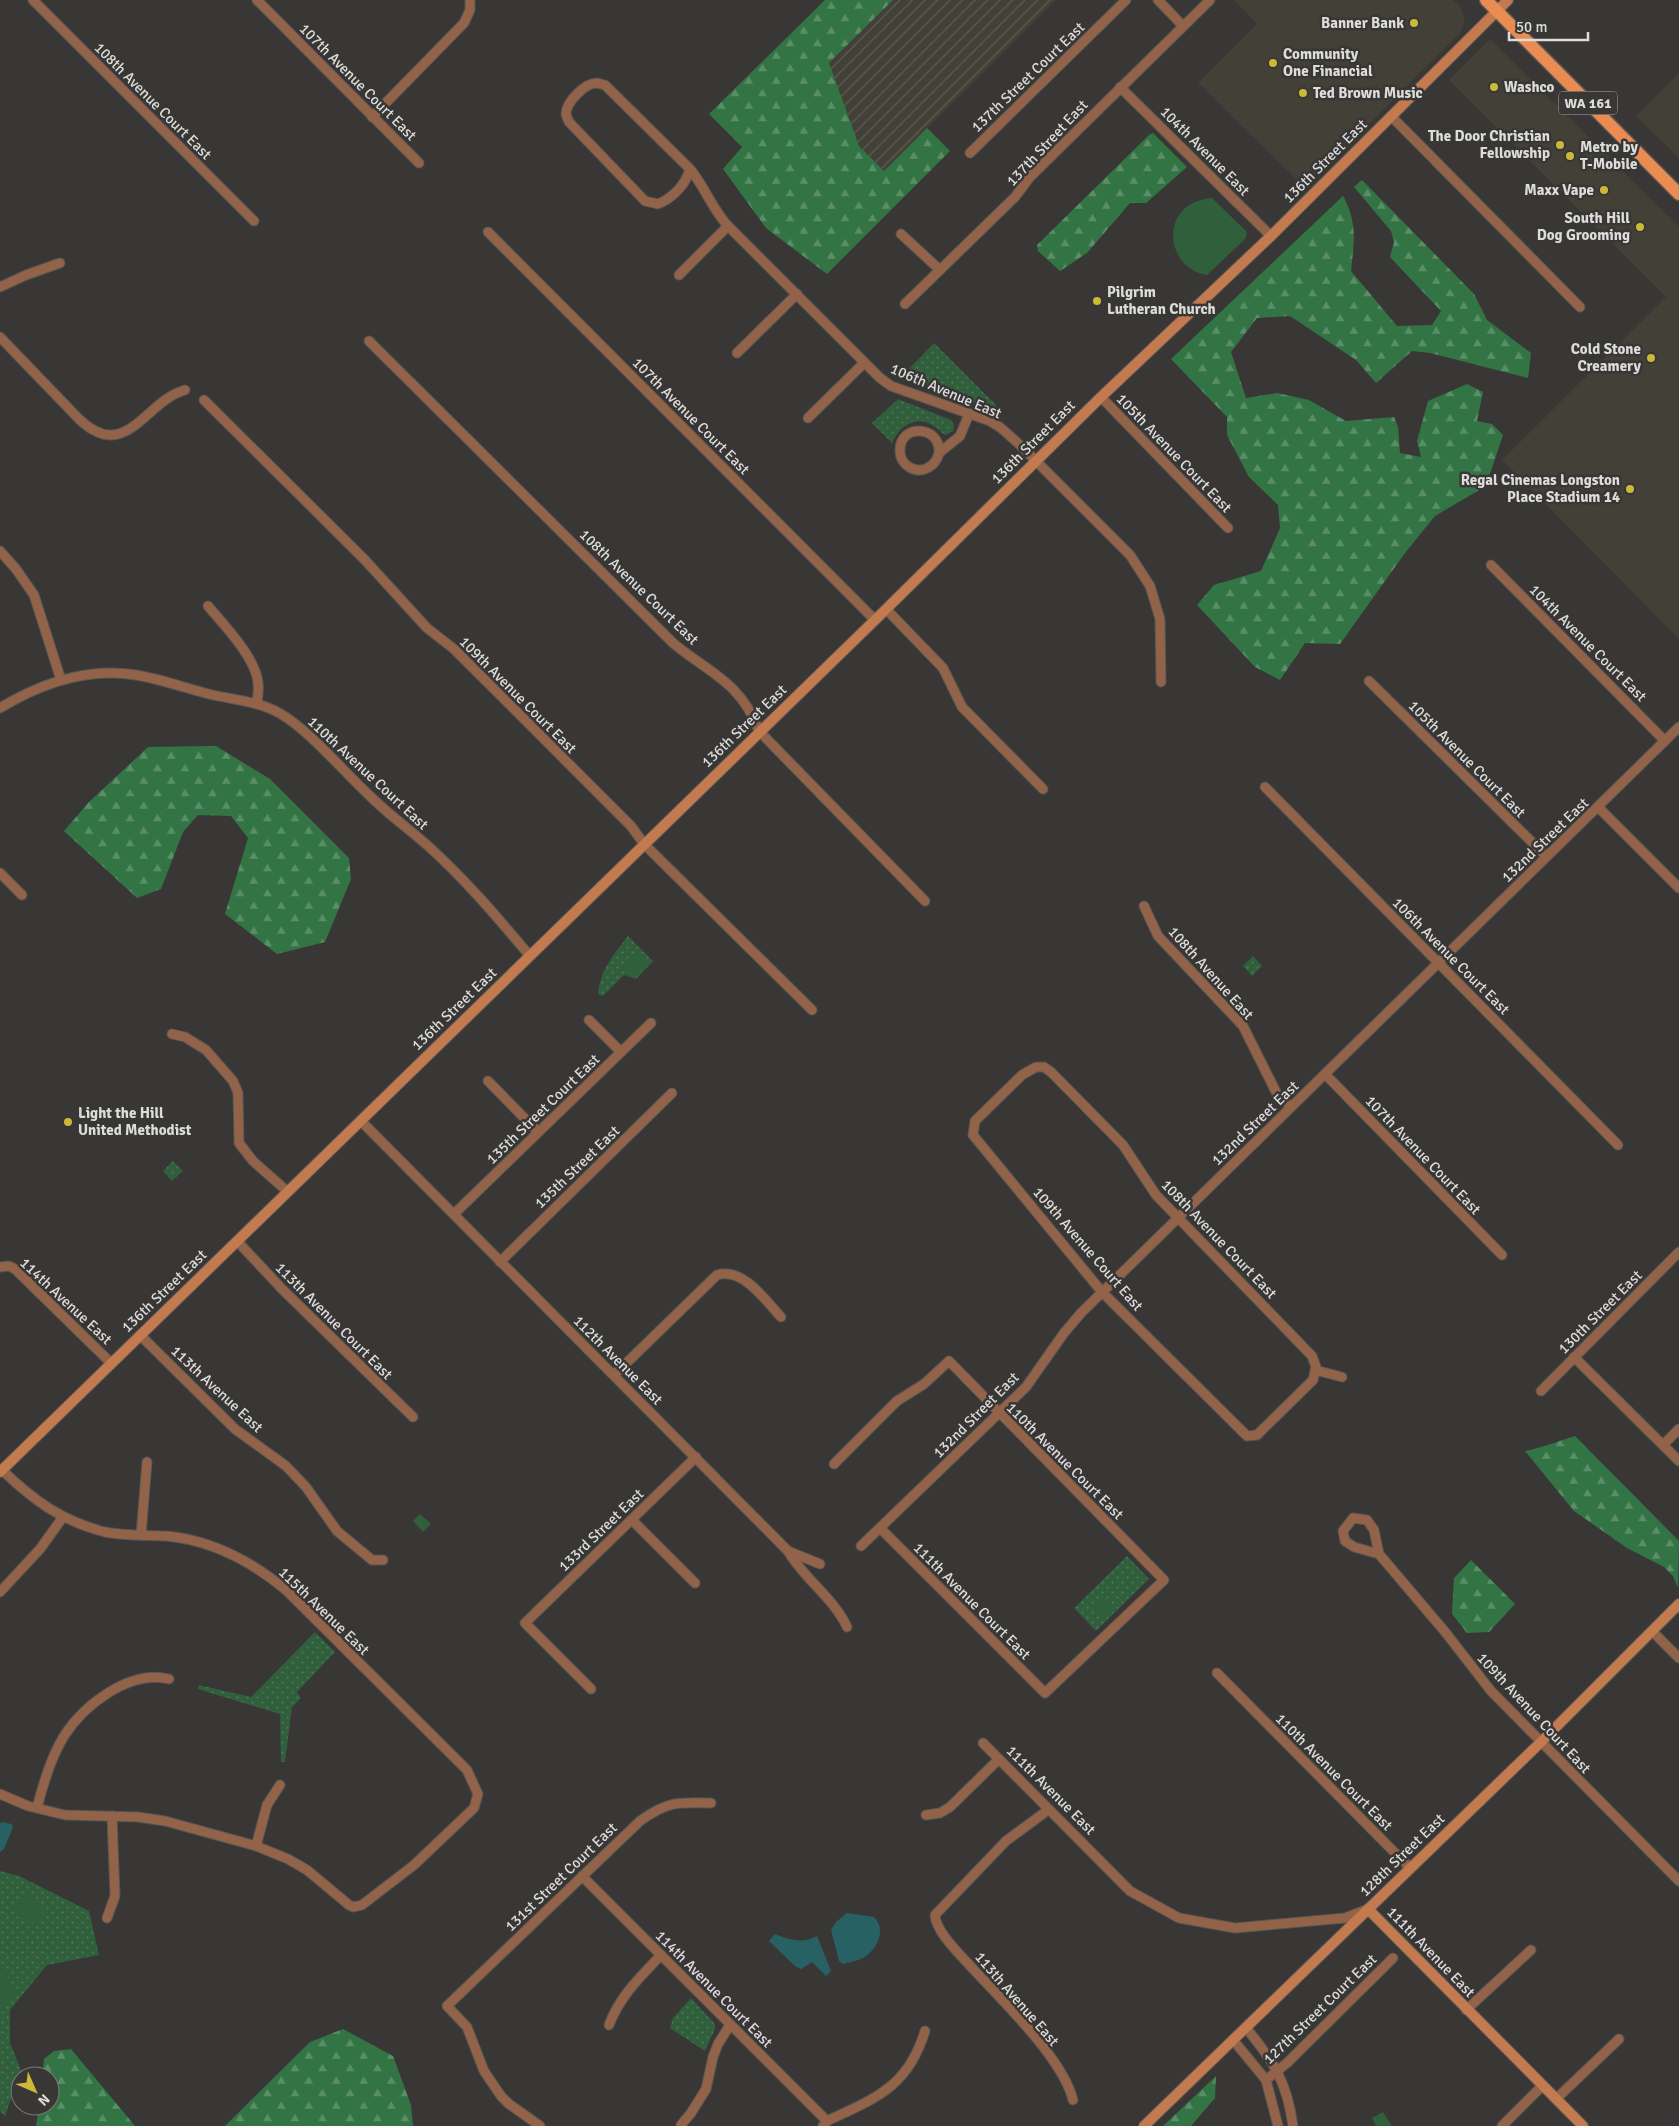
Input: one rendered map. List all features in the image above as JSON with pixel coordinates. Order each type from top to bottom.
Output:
[{"type":"main road","name":"WA 161","points":[[1486,0],[1679,194]]},
{"type":"street","name":"108th Avenue Court East","points":[[33,0],[254,221]]},
{"type":"street","name":"107th Avenue Court East","points":[[257,0],[419,163]]},
{"type":"street","name":"137th Street Court East","points":[[970,153],[1126,0]]},
{"type":"street","points":[[1158,0],[1183,26]]},
{"type":"street","name":"137th Street East","points":[[905,304],[1015,197],[1030,177],[1120,87],[1210,0]]},
{"type":"street","name":"136th Street East","points":[[1,1471],[238,1242],[1101,397],[1271,236],[1508,0]]},
{"type":"street","points":[[372,117],[464,23],[470,2]]},
{"type":"street","name":"106th Avenue East","points":[[690,169],[684,182],[670,198],[658,204],[645,201],[569,122],[566,114],[569,106],[578,94],[589,85],[597,83],[605,85],[690,169],[700,181],[715,209],[728,226],[864,363],[891,386],[990,421],[1001,428],[1130,555],[1150,586],[1160,619],[1160,682]]},
{"type":"street","name":"104th Avenue East","points":[[1120,87],[1271,236]]},
{"type":"street","points":[[1391,116],[1580,307]]},
{"type":"street","points":[[679,275],[728,226]]},
{"type":"street","name":"107th Avenue Court East","points":[[488,232],[875,620]]},
{"type":"street","points":[[901,234],[940,270]]},
{"type":"street","points":[[0,287],[26,274],[60,263]]},
{"type":"street","points":[[737,353],[797,294]]},
{"type":"street","points":[[0,337],[88,428],[95,432],[108,435],[124,432],[177,392],[185,390]]},
{"type":"street","name":"108th Avenue Court East","points":[[369,340],[673,643],[732,687],[754,718],[759,732],[925,901]]},
{"type":"street","points":[[808,418],[864,363]]},
{"type":"street","name":"105th Avenue Court East","points":[[1101,397],[1228,528]]},
{"type":"street","name":"109th Avenue Court East","points":[[204,400],[364,559],[427,628],[454,649],[631,826],[644,844],[812,1010]]},
{"type":"street","points":[[939,453],[939,444],[934,437],[921,430],[911,432],[906,436],[900,449],[901,457],[906,465],[919,470],[930,467],[939,453],[960,436],[969,414]]},
{"type":"street","points":[[0,551],[16,569],[34,595],[61,680]]},
{"type":"street","name":"104th Avenue Court East","points":[[1491,565],[1665,741]]},
{"type":"street","points":[[208,606],[238,643],[253,667],[258,682],[257,703]]},
{"type":"street","points":[[886,609],[943,668],[962,708],[1043,789]]},
{"type":"street","name":"110th Avenue Court East","points":[[0,708],[29,692],[61,680],[87,674],[136,675],[216,696],[257,703],[294,723],[373,800],[428,846],[458,875],[530,956]]},
{"type":"street","name":"105th Avenue Court East","points":[[1369,681],[1546,856]]},
{"type":"street","name":"132nd Street East","points":[[860,1546],[1026,1387],[1064,1333],[1102,1292],[1679,727]]},
{"type":"street","name":"106th Avenue Court East","points":[[1265,787],[1618,1145]]},
{"type":"street","points":[[1598,807],[1679,888]]},
{"type":"street","points":[[0,873],[22,895]]},
{"type":"street","name":"108th Avenue East","points":[[1144,906],[1158,936],[1243,1026],[1277,1094],[1291,1107]]},
{"type":"street","points":[[589,1020],[621,1052]]},
{"type":"street","name":"135th Street Court East","points":[[454,1214],[651,1023]]},
{"type":"street","points":[[172,1034],[185,1037],[206,1050],[233,1081],[238,1093],[239,1143],[253,1161],[288,1192]]},
{"type":"street","name":"108th Avenue Court East","points":[[1036,1067],[1044,1067],[1052,1072],[1123,1145],[1156,1195],[1307,1349],[1316,1370]]},
{"type":"street","name":"109th Avenue Court East","points":[[1036,1067],[1022,1075],[974,1121],[973,1135],[1102,1292],[1247,1436],[1251,1437],[1266,1427],[1311,1383],[1316,1370]]},
{"type":"street","name":"107th Avenue Court East","points":[[1325,1074],[1502,1255]]},
{"type":"street","points":[[488,1081],[538,1132]]},
{"type":"street","name":"135th Street East","points":[[500,1262],[672,1093]]},
{"type":"street","name":"112th Avenue East","points":[[361,1121],[788,1551],[798,1566],[835,1607],[847,1627]]},
{"type":"street","name":"113th Avenue Court East","points":[[238,1242],[282,1289],[413,1417]]},
{"type":"street","name":"130th Street East","points":[[1540,1391],[1679,1252]]},
{"type":"street","name":"114th Avenue East","points":[[0,1267],[9,1266],[15,1269],[111,1363]]},
{"type":"street","points":[[614,1375],[717,1275],[731,1273],[744,1279],[781,1317]]},
{"type":"street","name":"113th Avenue East","points":[[140,1335],[235,1429],[271,1454],[293,1473],[319,1503],[337,1531],[372,1560],[383,1560]]},
{"type":"street","points":[[1574,1358],[1679,1461]]},
{"type":"street","name":"110th Avenue Court East","points":[[834,1464],[897,1401],[924,1384],[948,1361],[1164,1580],[1045,1693]]},
{"type":"street","points":[[1316,1370],[1342,1377]]},
{"type":"street","points":[[1663,1445],[1679,1429]]},
{"type":"street","name":"133rd Street East","points":[[591,1689],[525,1623],[696,1457]]},
{"type":"street","points":[[141,1535],[147,1462]]},
{"type":"street","name":"115th Avenue East","points":[[1,1471],[31,1498],[63,1517],[104,1531],[128,1535],[168,1536],[211,1546],[249,1562],[267,1574],[286,1590],[467,1770],[478,1794],[474,1808],[414,1865],[362,1905],[353,1907],[348,1905],[307,1870],[288,1859],[256,1846]]},
{"type":"street","points":[[0,1592],[40,1549],[63,1517]]},
{"type":"street","name":"109th Avenue Court East","points":[[1379,1554],[1354,1547],[1345,1541],[1343,1531],[1353,1518],[1367,1520],[1374,1530],[1379,1554],[1446,1632],[1491,1691],[1679,1881]]},
{"type":"street","points":[[632,1520],[695,1583]]},
{"type":"street","name":"111th Avenue Court East","points":[[880,1528],[1045,1693]]},
{"type":"street","points":[[788,1551],[820,1564]]},
{"type":"street","name":"128th Street East","points":[[1144,2126],[1541,1742],[1679,1604]]},
{"type":"street","points":[[1652,1631],[1679,1658]]},
{"type":"street","name":"110th Avenue Court East","points":[[1217,1673],[1410,1868]]},
{"type":"street","points":[[37,1808],[42,1789],[58,1749],[74,1724],[98,1701],[113,1690],[135,1680],[150,1677],[169,1679]]},
{"type":"street","name":"111th Avenue East","points":[[983,1743],[1130,1891],[1179,1918],[1235,1928],[1345,1918],[1368,1909],[1583,2126]]},
{"type":"street","points":[[926,1815],[940,1813],[950,1807],[999,1759]]},
{"type":"street","points":[[0,1794],[28,1806],[65,1815],[138,1817],[165,1821],[256,1846],[267,1805],[280,1785]]},
{"type":"street","name":"131st Street Court East","points":[[540,2126],[501,2096],[484,2071],[467,2027],[447,2006],[640,1821],[659,1808],[677,1802],[711,1803]]},
{"type":"street","name":"113th Avenue East","points":[[1048,1810],[1006,1841],[936,1915],[936,1925],[1050,2056],[1066,2080],[1073,2100]]},
{"type":"street","points":[[108,1918],[115,1896],[112,1816]]},
{"type":"street","name":"114th Avenue Court East","points":[[582,1876],[825,2123]]},
{"type":"street","points":[[1466,2010],[1531,1950]]},
{"type":"street","points":[[609,2025],[624,1995],[661,1955]]},
{"type":"street","name":"127th Street Court East","points":[[1266,2080],[1278,2071],[1393,1958]]},
{"type":"street","points":[[681,2125],[706,2089],[713,2057],[718,2044],[730,2026]]},
{"type":"street","points":[[1246,2029],[1278,2071],[1287,2095],[1293,2126]]},
{"type":"street","points":[[825,2123],[879,2096],[896,2084],[913,2062],[925,2031]]},
{"type":"street","points":[[1556,2099],[1619,2039]]},
{"type":"street","points":[[1234,2041],[1266,2080],[1278,2126]]},
{"type":"street","points":[[1502,2126],[1542,2086]]},
{"type":"shaded area","points":[[893,0],[1056,0],[884,171],[803,90]]},
{"type":"shaded area","points":[[1234,0],[1453,0],[1461,8],[1465,21],[1461,32],[1305,188],[1198,83],[1257,24]]},
{"type":"shaded area","points":[[1490,39],[1679,227],[1679,639],[1502,460],[1666,297],[1449,80]]},
{"type":"shaded area","points":[[1679,73],[1679,158],[1636,116]]},
{"type":"green space","points":[[825,0],[893,0],[829,63],[859,146],[884,171],[927,128],[950,151],[827,274],[766,228],[723,169],[742,147],[709,114]]},
{"type":"green space","points":[[1153,133],[1187,167],[1146,203],[1130,203],[1087,253],[1060,271],[1038,251],[1037,245]]},
{"type":"green space","points":[[1362,180],[1474,294],[1487,320],[1531,353],[1528,378],[1430,353],[1412,351],[1376,383],[1356,360],[1290,316],[1257,318],[1231,352],[1246,398],[1277,393],[1309,400],[1346,421],[1394,417],[1398,427],[1400,453],[1421,457],[1417,441],[1428,401],[1467,384],[1483,392],[1477,421],[1492,424],[1503,435],[1486,486],[1435,516],[1405,553],[1340,644],[1305,643],[1280,680],[1255,667],[1197,605],[1214,585],[1261,571],[1280,528],[1278,505],[1249,477],[1227,435],[1227,417],[1171,359],[1343,196],[1351,215],[1354,233],[1351,271],[1397,326],[1432,325],[1441,311],[1390,257],[1394,242],[1391,231],[1354,187]]},
{"type":"green space","points":[[1212,198],[1247,232],[1246,238],[1207,275],[1193,270],[1182,261],[1175,249],[1173,236],[1175,223],[1182,211],[1195,202]]},
{"type":"green space","points":[[934,343],[997,406],[993,411],[902,376]]},
{"type":"green space","points":[[898,399],[951,420],[954,425],[953,431],[945,435],[926,422],[914,422],[903,428],[892,443],[872,423]]},
{"type":"green space","points":[[216,746],[270,779],[349,858],[351,879],[325,942],[277,954],[225,914],[248,838],[231,816],[198,815],[183,832],[161,889],[137,898],[64,831],[89,802],[148,747]]},
{"type":"green space","points":[[628,936],[653,961],[636,979],[624,975],[603,996],[598,994],[599,985],[605,970]]},
{"type":"green space","points":[[639,954],[647,961],[634,975],[626,968]]},
{"type":"green space","points":[[1253,956],[1262,966],[1252,976],[1243,966]]},
{"type":"green space","points":[[173,1161],[183,1171],[172,1181],[163,1171]]},
{"type":"green space","points":[[1575,1436],[1679,1541],[1678,1588],[1673,1576],[1664,1567],[1627,1548],[1574,1511],[1525,1451]]},
{"type":"green space","points":[[420,1514],[431,1524],[423,1532],[413,1521]]},
{"type":"green space","points":[[1127,1556],[1149,1579],[1096,1631],[1074,1608]]},
{"type":"green space","points":[[1471,1560],[1515,1604],[1489,1632],[1467,1633],[1452,1614],[1454,1578]]},
{"type":"green space","points":[[1106,1598],[1116,1609],[1104,1620],[1094,1609]]},
{"type":"green space","points":[[315,1632],[335,1652],[297,1692],[301,1698],[292,1707],[285,1762],[281,1762],[280,1714],[198,1689],[199,1685],[251,1697]]},
{"type":"green space","points":[[0,1871],[19,1876],[89,1911],[99,1955],[47,1965],[10,2010],[10,2043],[19,2066],[10,2066],[10,2102],[5,2116],[0,2111]]},
{"type":"green space","points":[[29,1893],[46,1910],[32,1924],[16,1907]]},
{"type":"green space","points":[[0,1968],[8,1977],[16,1995],[0,2014]]},
{"type":"green space","points":[[691,1998],[715,2024],[715,2029],[705,2051],[670,2028],[673,2018]]},
{"type":"green space","points":[[343,2029],[393,2056],[411,2105],[413,2126],[225,2126],[310,2042]]},
{"type":"green space","points":[[71,2049],[135,2126],[36,2126],[38,2116],[60,2116],[60,2066],[43,2066],[44,2059],[54,2051]]},
{"type":"green space","points":[[1216,2076],[1215,2098],[1191,2126],[1163,2126]]},
{"type":"green space","points":[[1383,2112],[1392,2126],[1376,2126],[1372,2118]]},
{"type":"water","points":[[0,1823],[11,1824],[13,1827],[4,1849],[0,1852]]},
{"type":"water","points":[[847,1913],[874,1917],[878,1922],[880,1934],[876,1945],[868,1954],[861,1959],[843,1964],[839,1961],[831,1930],[836,1922]]},
{"type":"water","points":[[775,1934],[796,1940],[806,1940],[817,1936],[831,1971],[826,1976],[812,1962],[801,1969],[795,1966],[769,1941]]},
{"type":"place","name":"Banner Bank","points":[[1414,23]]},
{"type":"place","name":"Community One Financial","points":[[1273,63]]},
{"type":"place","name":"Washco","points":[[1494,87]]},
{"type":"place","name":"Ted Brown Music","points":[[1303,93]]},
{"type":"place","name":"The Door Christian Fellowship","points":[[1560,145]]},
{"type":"place","name":"Metro by T-Mobile","points":[[1570,156]]},
{"type":"place","name":"Maxx Vape","points":[[1604,190]]},
{"type":"place","name":"South Hill Dog Grooming","points":[[1640,227]]},
{"type":"place","name":"Pilgrim Lutheran Church","points":[[1097,301]]},
{"type":"place","name":"Cold Stone Creamery","points":[[1651,358]]},
{"type":"place","name":"Regal Cinemas Longston Place Stadium 14","points":[[1630,489]]},
{"type":"place","name":"Light the Hill United Methodist","points":[[68,1122]]}]
